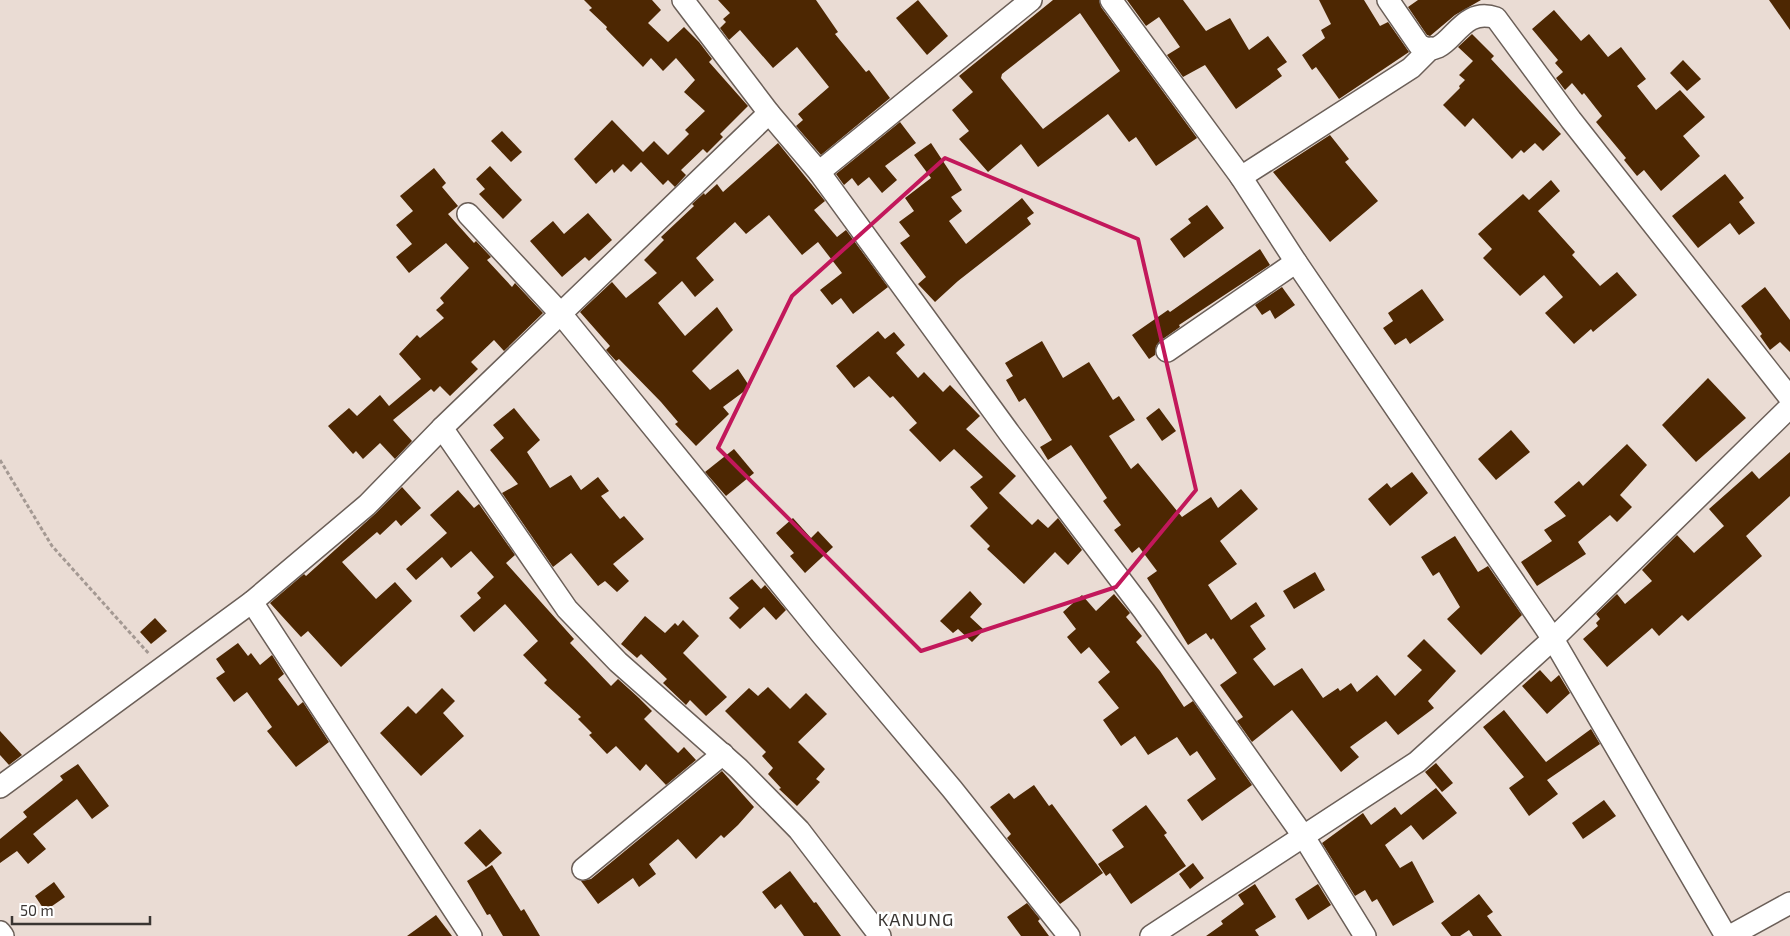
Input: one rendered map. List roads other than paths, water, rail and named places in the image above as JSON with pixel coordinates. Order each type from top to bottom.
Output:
[{"type":"street","points":[[683,0],[769,113],[819,172],[1010,434],[1144,612],[1304,837],[1365,936]]},
{"type":"street","points":[[819,172],[1031,0]]},
{"type":"street","points":[[1111,0],[1241,177],[1296,262],[1553,639],[1726,936]]},
{"type":"street","points":[[1388,0],[1419,45],[1426,49],[1438,47],[1474,15],[1485,14],[1496,18],[1571,120],[1790,398]]},
{"type":"street","points":[[1241,177],[1411,68],[1431,48]]},
{"type":"street","points":[[0,787],[252,602],[367,505],[442,428],[769,113]]},
{"type":"street","points":[[468,214],[561,314],[823,636],[952,789],[1069,936]]},
{"type":"street","points":[[1167,351],[1296,262]]},
{"type":"street","points":[[1151,936],[1417,762],[1553,639],[1790,408]]},
{"type":"street","points":[[442,428],[567,609],[618,662],[723,754],[798,830],[880,936]]},
{"type":"street","points":[[252,602],[471,936]]},
{"type":"street","points":[[583,868],[723,754]]},
{"type":"street","points":[[1730,936],[1790,903]]},
{"type":"street","points":[[0,932],[3,936]]},
{"type":"district","name":"KANUNG","points":[[916,919]]}]
